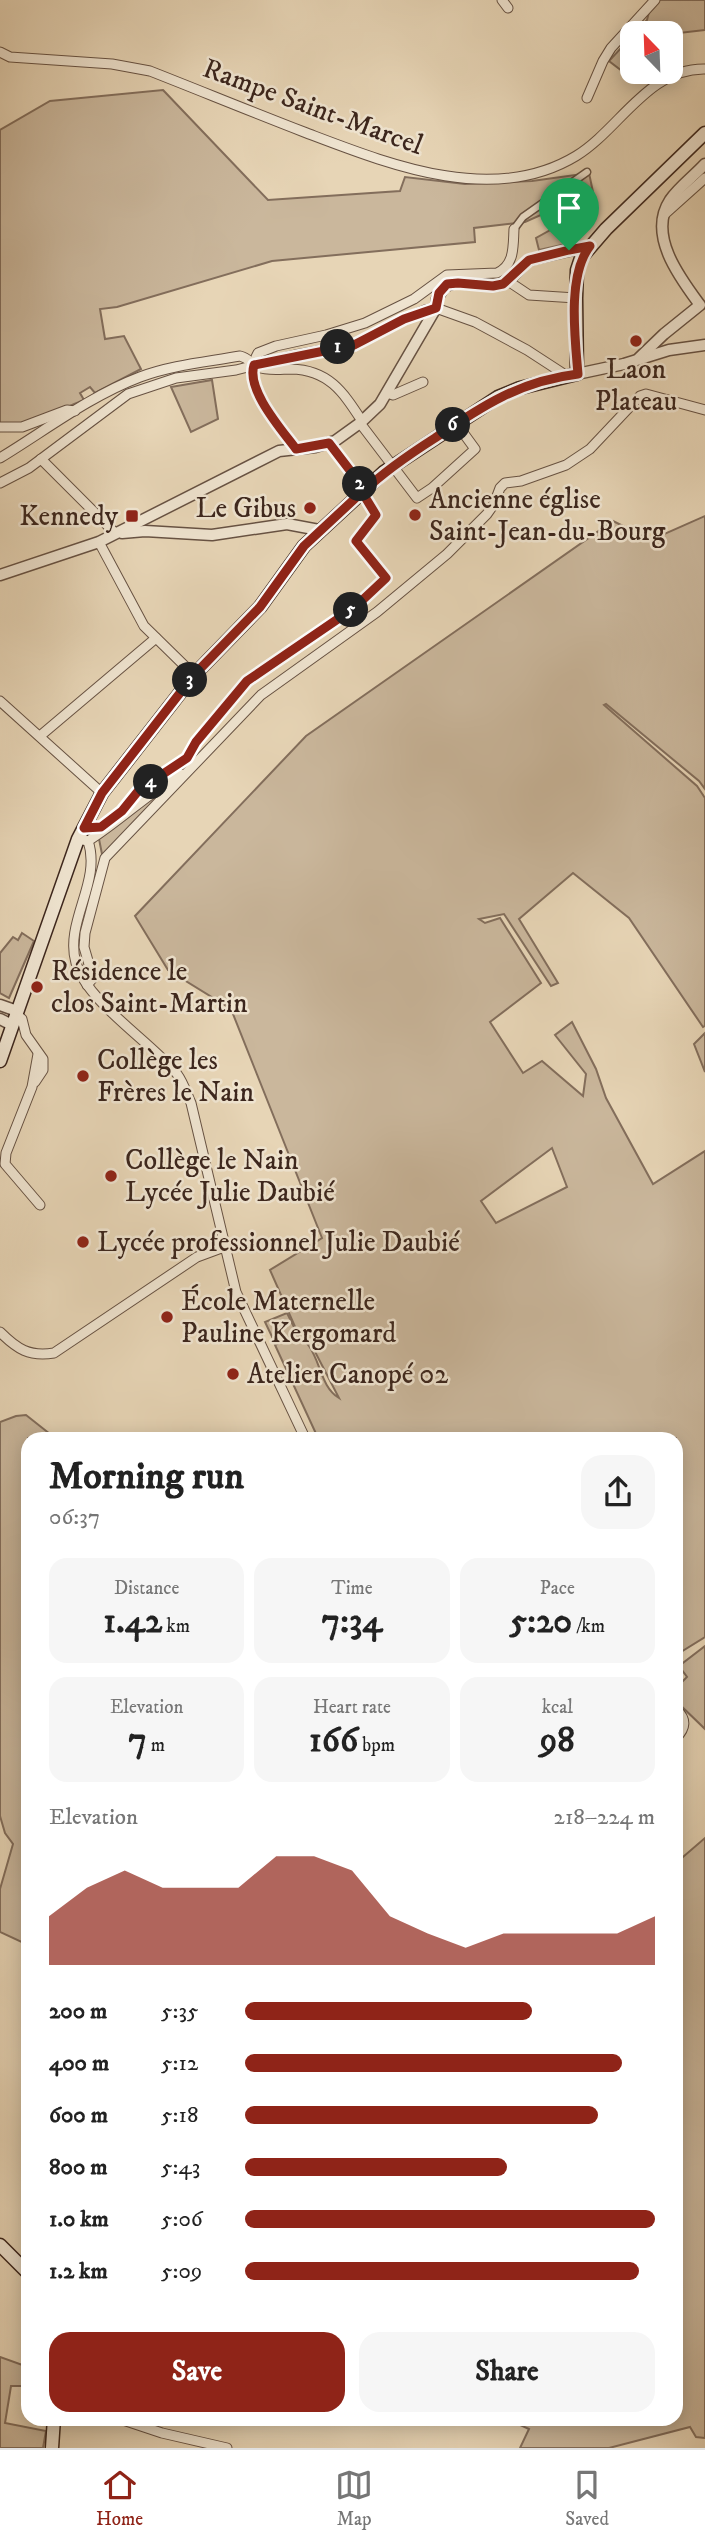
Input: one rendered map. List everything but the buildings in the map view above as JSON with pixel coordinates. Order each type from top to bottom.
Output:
[{"type":"main road","points":[[0,1062],[83,836],[102,793],[194,675],[260,607],[304,546],[319,530],[392,466],[456,423],[507,392],[573,375],[579,264],[590,246],[705,132]]},
{"type":"main road","points":[[0,2245],[21,2266]]},
{"type":"main road","points":[[52,2448],[53,2426]]},
{"type":"street","points":[[502,0],[508,8]]},
{"type":"street","points":[[587,97],[611,48],[655,0]]},
{"type":"street","name":"Rampe Saint-Marcel","points":[[1,54],[112,64],[150,71],[381,161],[436,175],[486,178],[525,174],[569,160],[594,143],[660,81],[682,71],[705,69]]},
{"type":"street","points":[[639,358],[700,305],[669,256],[664,233],[665,214],[672,198],[705,164]]},
{"type":"street","points":[[296,449],[264,408],[255,356],[262,350],[355,327],[414,299],[447,275],[497,273],[503,270],[511,259],[514,229],[523,217],[587,172]]},
{"type":"street","points":[[665,214],[705,178]]},
{"type":"street","points":[[0,575],[99,542],[279,451],[329,443],[361,422],[380,404],[436,308],[439,293],[447,284],[493,286],[508,281],[529,260],[590,246]]},
{"type":"street","points":[[508,281],[529,295],[576,298]]},
{"type":"street","points":[[0,483],[41,459],[128,394],[176,378],[255,368],[354,345],[404,319],[436,308],[475,322],[573,375],[678,348],[705,345]]},
{"type":"street","points":[[678,348],[674,339],[679,322]]},
{"type":"street","points":[[0,458],[116,387],[154,372],[240,356],[246,358],[255,368],[308,369],[329,380],[346,395],[361,422],[417,498],[475,449],[456,423]]},
{"type":"street","points":[[387,393],[393,395],[423,382]]},
{"type":"street","points":[[87,985],[93,978],[84,947],[85,933],[105,858],[261,695],[377,612],[453,547],[487,514],[505,483],[521,481],[566,466],[590,449],[640,396],[646,394],[705,410]]},
{"type":"street","points":[[0,428],[22,427],[66,410],[75,411]]},
{"type":"street","points":[[83,836],[101,827],[122,811],[139,790],[187,758],[204,732],[247,681],[354,608],[386,578],[356,541],[376,515],[363,491],[329,443]]},
{"type":"street","points":[[41,459],[115,533],[145,531],[212,535],[292,524],[319,530]]},
{"type":"street","points":[[99,542],[144,626],[194,675]]},
{"type":"street","points":[[40,736],[156,638]]},
{"type":"street","points":[[0,701],[102,793]]},
{"type":"street","points":[[83,836],[126,815],[166,783],[192,768]]},
{"type":"street","points":[[83,836],[92,858],[72,942],[76,964],[87,985],[178,1075],[191,1103],[236,1292],[302,1432]]},
{"type":"street","points":[[0,1005],[43,1059],[43,1070],[32,1087],[6,1153],[5,1164],[40,1205]]},
{"type":"street","points":[[0,1018],[22,1019],[26,1035]]},
{"type":"street","points":[[0,1332],[22,1351],[37,1355],[54,1353],[197,1257],[224,1247]]},
{"type":"street","points":[[141,2426],[228,2448]]},
{"type":"shaded area","points":[[652,0],[705,0],[705,30],[683,33],[683,21],[647,20]]},
{"type":"shaded area","points":[[620,49],[620,69],[609,61]]},
{"type":"shaded area","points":[[163,90],[268,200],[400,191],[405,177],[465,184],[532,181],[589,173],[593,192],[525,222],[474,228],[475,242],[272,261],[117,307],[100,309],[105,339],[124,336],[141,369],[95,393],[90,387],[80,393],[84,400],[53,413],[22,423],[0,426],[0,130],[50,101]]},
{"type":"shaded area","points":[[563,223],[575,242],[539,250],[536,238]]},
{"type":"shaded area","points":[[212,380],[218,419],[191,432],[171,387]]},
{"type":"shaded area","points":[[705,516],[705,789],[699,781],[604,705],[697,786],[705,798],[705,1026],[703,1027],[629,918],[573,873],[519,919],[558,983],[551,986],[504,914],[479,919],[485,923],[500,918],[541,983],[490,1022],[523,1073],[542,1061],[583,1096],[586,1074],[555,1035],[572,1022],[596,1069],[606,1098],[653,1184],[705,1151],[705,1637],[683,1651],[683,1432],[315,1432],[275,1345],[298,1334],[299,1336],[270,1270],[322,1238],[231,1009],[168,970],[135,916],[306,736],[613,521],[651,540]],"holes":[[[552,1148],[567,1187],[496,1223],[481,1201]],[[302,1339],[311,1344],[339,1398],[328,1388],[313,1353]]]},
{"type":"shaded area","points":[[169,783],[171,785],[104,855],[102,854],[99,839]]},
{"type":"shaded area","points":[[22,933],[34,941],[9,998],[0,993],[0,953],[13,937],[18,940]]},
{"type":"shaded area","points":[[705,1033],[705,1072],[694,1044]]},
{"type":"shaded area","points":[[287,1313],[297,1333],[275,1343],[265,1322]]},
{"type":"shaded area","points":[[26,1415],[47,1432],[21,1432],[21,1942],[0,1932],[0,1889],[13,1844],[5,1833],[0,1816],[0,1422]]},
{"type":"shaded area","points":[[705,1646],[705,1729],[683,1708],[683,1681],[687,1677],[683,1672],[683,1663]]},
{"type":"shaded area","points":[[705,1838],[705,2438],[696,2437],[690,2427],[609,2448],[520,2448],[529,2429],[522,2426],[683,2426],[683,1857]]},
{"type":"shaded area","points":[[0,2357],[21,2364],[21,2386],[11,2386],[5,2423],[46,2431],[43,2448],[0,2448]]},
{"type":"place","name":"Laon Plateau","points":[[636,341]]},
{"type":"place","name":"Le Gibus","points":[[310,508]]},
{"type":"place","name":"Ancienne église Saint-Jean-du-Bourg","points":[[415,515]]},
{"type":"place","name":"Kennedy","points":[[132,516]]},
{"type":"place","name":"Résidence le clos Saint-Martin","points":[[37,987]]},
{"type":"place","name":"Collège les Frères le Nain","points":[[83,1076]]},
{"type":"place","name":"Collège le Nain Lycée Julie Daubié","points":[[111,1176]]},
{"type":"place","name":"Lycée professionnel Julie Daubié","points":[[83,1242]]},
{"type":"place","name":"École Maternelle Pauline Kergomard","points":[[167,1317]]},
{"type":"place","name":"Atelier Canopé 02","points":[[233,1374]]},
{"type":"route","points":[[569,250],[529,260],[503,284],[447,284],[439,293],[436,308],[404,319],[354,345],[254,365],[252,372],[264,408],[296,449],[329,443],[365,490],[362,492],[319,530],[304,546],[260,607],[194,675],[102,793],[84,828],[101,827],[122,811],[139,790],[187,758],[196,742],[247,681],[354,608],[386,578],[356,541],[376,515],[362,492],[365,490],[384,472],[481,406],[507,392],[578,374],[575,338],[577,270],[581,258],[590,246],[569,250]]}]
